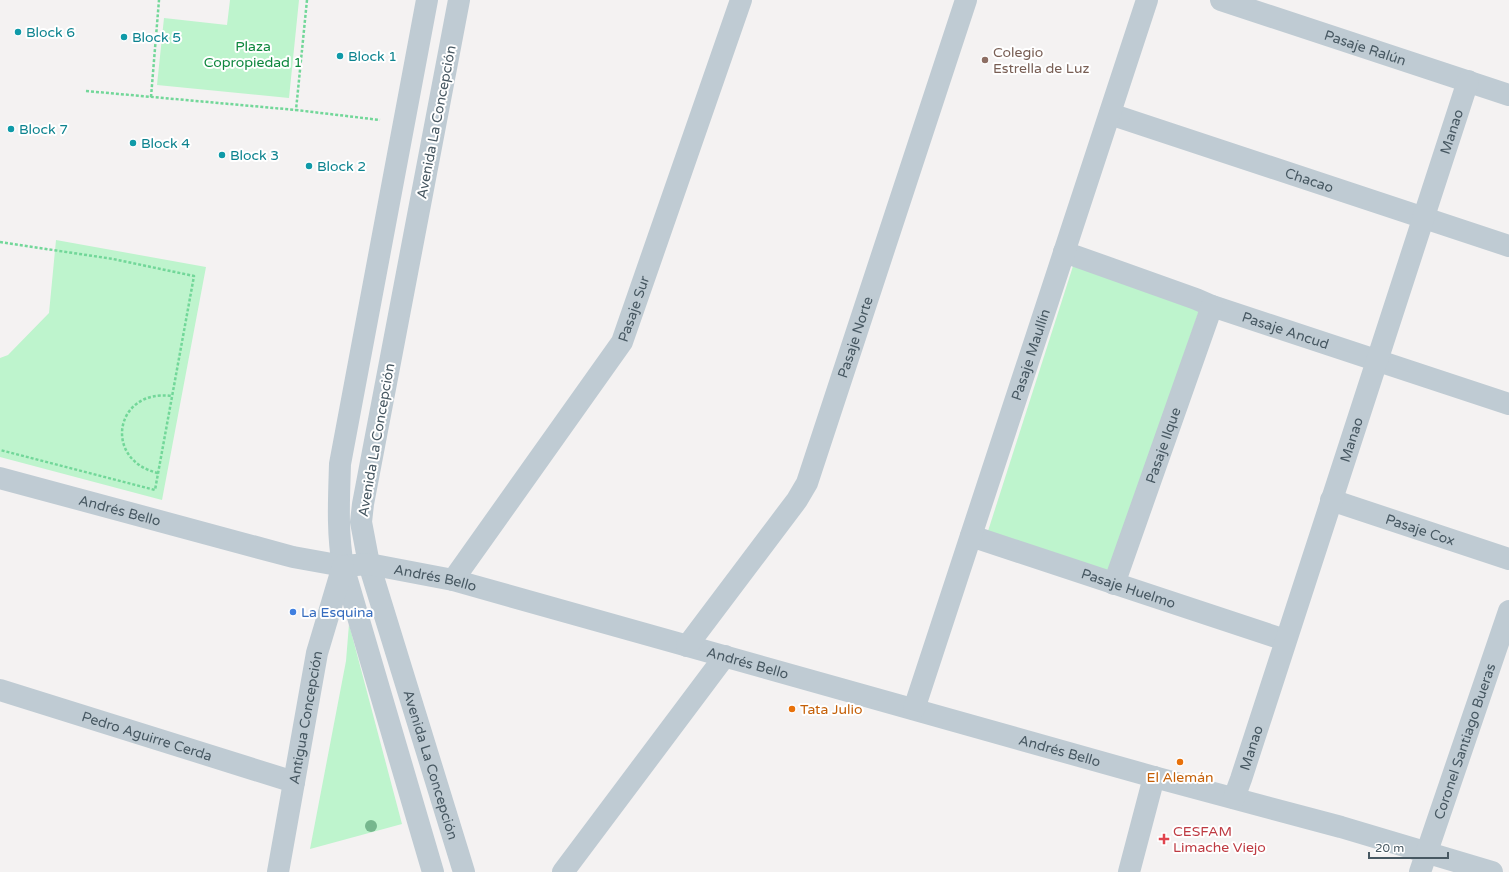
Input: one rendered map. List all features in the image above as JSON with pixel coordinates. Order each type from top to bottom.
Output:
[{"type":"street","name":"Avenida La Concepción","points":[[427,0],[340,464],[338,518],[343,566],[433,872]]},
{"type":"street","name":"Avenida La Concepción","points":[[459,0],[363,504],[361,522],[369,564],[464,872]]},
{"type":"street","name":"Pasaje Sur","points":[[453,580],[622,342],[741,0]]},
{"type":"street","name":"Pasaje Norte","points":[[687,646],[797,500],[807,483],[966,0]]},
{"type":"street","name":"Pasaje Maullín","points":[[914,709],[1110,114],[1146,0]]},
{"type":"street","name":"Pasaje Ralún","points":[[1221,0],[1509,95]]},
{"type":"street","name":"Manao","points":[[1234,798],[1242,779],[1331,500],[1468,81]]},
{"type":"street","name":"Chacao","points":[[1110,114],[1509,246]]},
{"type":"street","name":"Pasaje Ancud","points":[[1064,252],[1212,306],[1509,404]]},
{"type":"street","name":"Pasaje Ilque","points":[[1114,584],[1212,306]]},
{"type":"street","name":"Andrés Bello","points":[[0,478],[293,557],[343,566],[369,564],[453,580],[1154,777],[1234,798],[1423,862],[1492,872]]},
{"type":"street","name":"Pasaje Cox","points":[[1331,500],[1509,559]]},
{"type":"street","name":"Pasaje Huelmo","points":[[971,536],[1286,640]]},
{"type":"street","name":"Antigua Concepción","points":[[278,872],[317,653],[343,566]]},
{"type":"street","name":"Coronel Santiago Bueras","points":[[1423,862],[1509,611]]},
{"type":"street","points":[[563,872],[725,656]]},
{"type":"street","name":"Pedro Aguirre Cerda","points":[[0,690],[294,782]]},
{"type":"street","points":[[1129,872],[1154,777]]},
{"type":"path","points":[[151,97],[159,0]]},
{"type":"path","points":[[296,110],[307,0]]},
{"type":"path","points":[[86,91],[296,110],[381,120]]},
{"type":"path","points":[[0,242],[114,259],[194,276],[155,490],[0,450]]},
{"type":"path","points":[[158,473],[147,471],[137,466],[130,458],[122,437],[123,426],[126,416],[141,400],[151,396],[172,396]]},
{"type":"green space","name":"Plaza Copropiedad 1","points":[[230,0],[299,0],[289,98],[157,85],[164,18],[227,25]]},
{"type":"green space","points":[[56,240],[206,267],[162,500],[0,457],[0,358],[8,355],[49,313]]},
{"type":"green space","points":[[1074,263],[1200,308],[1109,571],[988,531]]},
{"type":"green space","points":[[349,624],[402,824],[310,849],[346,661]]},
{"type":"place","name":"Block 6","points":[[18,32]]},
{"type":"place","name":"Block 5","points":[[124,37]]},
{"type":"place","name":"Block 1","points":[[340,56]]},
{"type":"place","name":"Colegio Estrella de Luz","points":[[985,60]]},
{"type":"place","name":"Block 7","points":[[11,129]]},
{"type":"place","name":"Block 4","points":[[133,143]]},
{"type":"place","name":"Block 3","points":[[222,155]]},
{"type":"place","name":"Block 2","points":[[309,166]]},
{"type":"place","name":"La Esquina","points":[[293,612]]},
{"type":"place","name":"Tata Julio","points":[[792,709]]},
{"type":"place","name":"El Alemán","points":[[1180,762]]},
{"type":"place","name":"CESFAM Limache Viejo","points":[[1164,839]]}]
